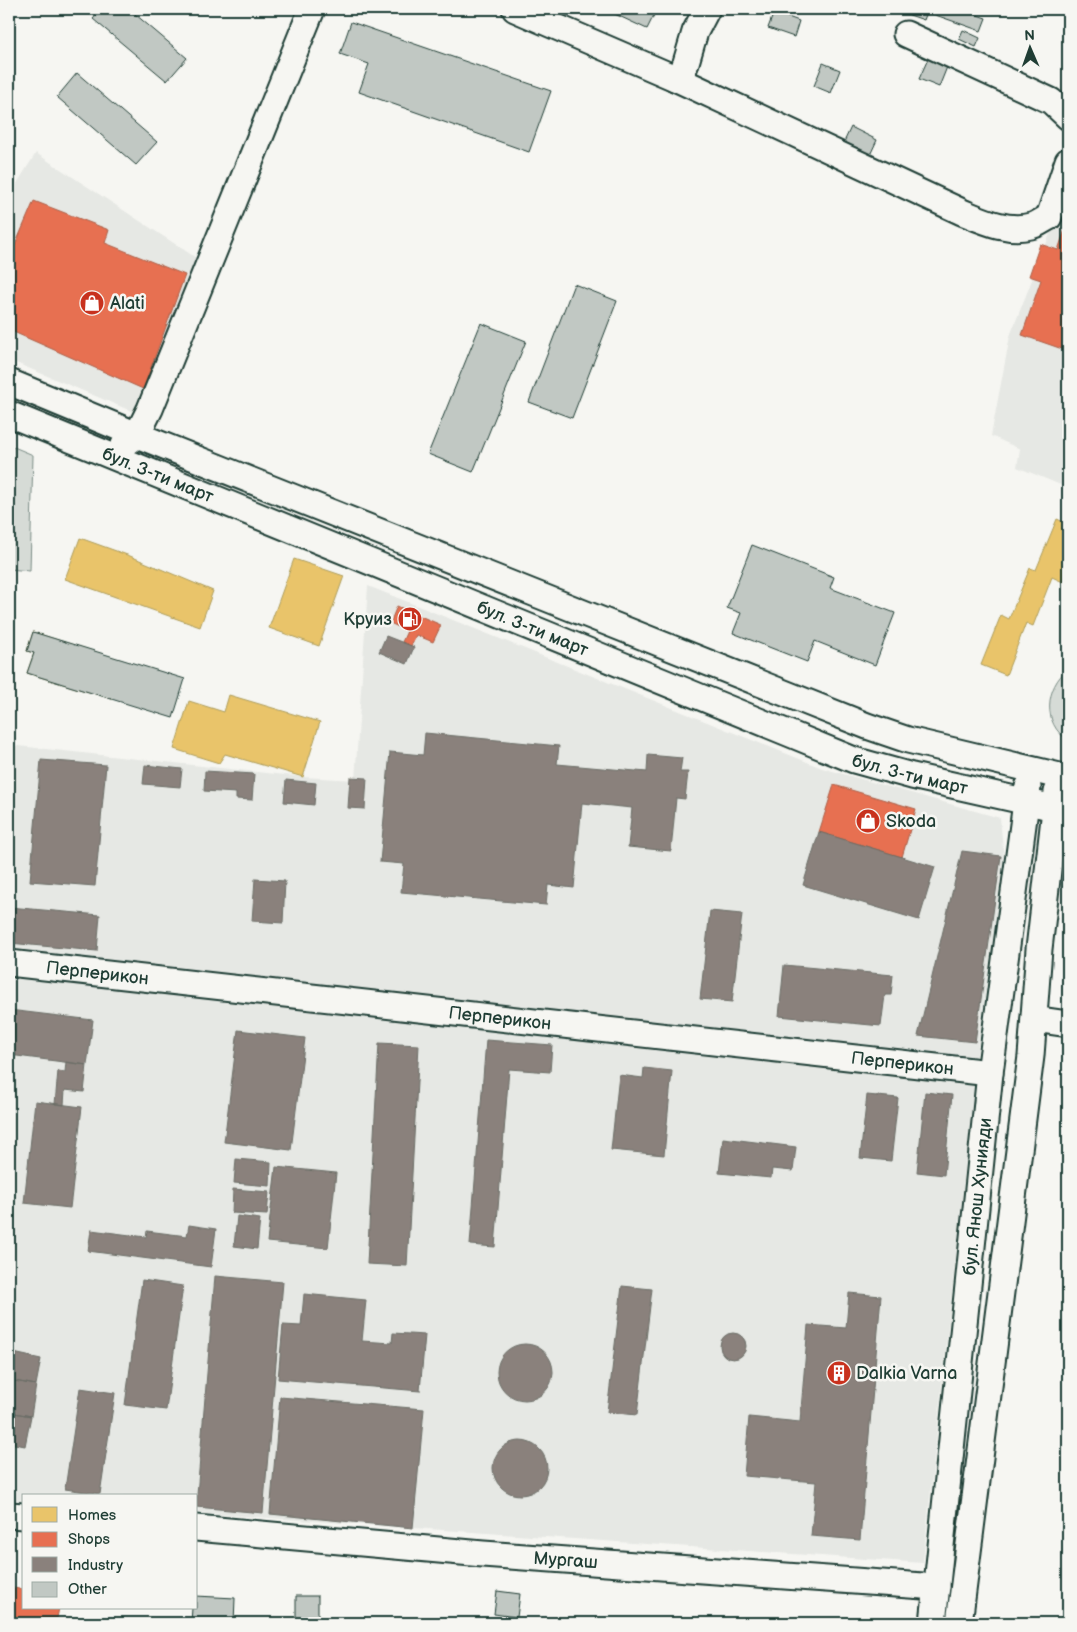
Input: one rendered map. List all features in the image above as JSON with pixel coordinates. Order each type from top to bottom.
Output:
[{"type":"street","points":[[104,452],[123,446],[137,435],[154,400],[312,9]]},
{"type":"street","points":[[515,9],[675,78],[988,223],[1013,228],[1033,226],[1049,217],[1068,161]]},
{"type":"street","points":[[675,78],[685,66],[696,20],[707,9]]},
{"type":"street","points":[[906,34],[1050,101],[1068,117]]},
{"type":"street","name":"бул. 3-ти март","points":[[9,382],[137,435],[867,726],[908,740],[1064,777]]},
{"type":"street","name":"бул. 3-ти март","points":[[9,414],[854,760],[912,776],[1061,810]]},
{"type":"street","points":[[854,760],[867,726]]},
{"type":"street","name":"бул. Янош Хунияди","points":[[932,1623],[990,1074],[1030,770]]},
{"type":"street","name":"бул. Янош Хунияди","points":[[959,1623],[1034,1019],[1039,949],[1061,810],[1064,777]]},
{"type":"street","name":"Перперикон","points":[[9,963],[990,1074]]},
{"type":"street","points":[[1034,1019],[1068,1024]]},
{"type":"street","points":[[9,1516],[22,1516]]},
{"type":"street","name":"Мургаш","points":[[198,1528],[483,1554],[937,1587]]},
{"type":"shaded area","name":"Alati","points":[[36,153],[198,259],[136,413],[9,360],[9,196]]},
{"type":"shaded area","points":[[1068,188],[1068,488],[1017,467],[1020,449],[991,436],[1010,336]]},
{"type":"shaded area","points":[[9,445],[33,455],[30,571],[9,569]]},
{"type":"shaded area","points":[[368,586],[822,768],[1000,818],[1004,858],[979,1041],[923,1563],[198,1513],[198,1494],[22,1494],[22,1501],[9,1500],[9,745],[303,777],[355,780]]},
{"type":"shaded area","points":[[1068,669],[1068,740],[1054,725],[1050,705],[1055,685]]},
{"type":"building: Homes","points":[[1057,519],[1068,524],[1068,569],[1063,582],[1052,577],[1033,626],[1026,623],[1006,675],[981,665],[1001,615],[1009,619],[1030,568],[1036,570]]},
{"type":"building: Homes","points":[[80,538],[130,556],[213,591],[200,627],[65,579]]},
{"type":"building: Homes","points":[[294,559],[344,576],[319,646],[269,628]]},
{"type":"building: Homes","points":[[33,632],[124,661],[112,699],[27,673],[34,653],[27,651]]},
{"type":"building: Homes","points":[[229,695],[320,722],[303,777],[225,754],[219,763],[174,749],[189,701],[224,712]]},
{"type":"building: Shops","name":"Alati","points":[[34,201],[109,230],[105,243],[185,275],[143,389],[9,330],[9,259]]},
{"type":"building: Shops","points":[[1068,221],[1068,351],[1022,335],[1041,280],[1029,276],[1040,244],[1058,250]]},
{"type":"building: Shops","points":[[397,606],[441,625],[433,642],[416,635],[411,646],[402,642],[407,631],[390,623]]},
{"type":"building: Shops","name":"Skoda","points":[[834,785],[916,809],[902,857],[819,832]]},
{"type":"building: Shops","points":[[9,1587],[22,1590],[22,1610],[59,1610],[56,1623],[9,1623]]},
{"type":"building: Industry","points":[[386,636],[414,647],[407,664],[379,652]]},
{"type":"building: Industry","points":[[425,733],[559,746],[557,764],[647,772],[648,755],[682,758],[680,772],[688,772],[685,799],[676,798],[671,851],[628,847],[632,808],[582,803],[574,888],[548,885],[546,905],[401,892],[404,864],[380,862],[390,752],[423,755]]},
{"type":"building: Industry","points":[[41,760],[106,765],[95,886],[30,881]]},
{"type":"building: Industry","points":[[145,765],[182,769],[180,787],[143,784]]},
{"type":"building: Industry","points":[[205,771],[254,774],[252,800],[236,799],[236,793],[204,791]]},
{"type":"building: Industry","points":[[350,777],[367,778],[365,809],[348,808]]},
{"type":"building: Industry","points":[[286,780],[316,783],[314,805],[284,802]]},
{"type":"building: Industry","points":[[819,832],[935,867],[919,920],[803,885]]},
{"type":"building: Industry","points":[[962,851],[1001,856],[975,1042],[918,1036]]},
{"type":"building: Industry","points":[[255,879],[285,881],[283,923],[252,921]]},
{"type":"building: Industry","points":[[9,907],[100,915],[97,951],[9,943]]},
{"type":"building: Industry","points":[[710,911],[742,914],[732,1002],[700,999]]},
{"type":"building: Industry","points":[[784,965],[893,975],[891,995],[885,995],[881,1026],[779,1016]]},
{"type":"building: Industry","points":[[9,1010],[93,1020],[87,1065],[9,1055]]},
{"type":"building: Industry","points":[[238,1030],[305,1038],[291,1150],[224,1142]]},
{"type":"building: Industry","points":[[486,1040],[552,1045],[550,1072],[509,1069],[495,1247],[470,1245]]},
{"type":"building: Industry","points":[[379,1043],[419,1045],[407,1266],[367,1264]]},
{"type":"building: Industry","points":[[9,1055],[15,1056],[14,1067],[9,1067]]},
{"type":"building: Industry","points":[[66,1062],[87,1065],[84,1092],[65,1090],[64,1105],[55,1104],[58,1071],[65,1072]]},
{"type":"building: Industry","points":[[644,1068],[672,1071],[664,1155],[611,1150],[619,1075],[643,1078]]},
{"type":"building: Industry","points":[[925,1092],[952,1095],[944,1175],[917,1172]]},
{"type":"building: Industry","points":[[867,1095],[898,1098],[891,1161],[860,1158]]},
{"type":"building: Industry","points":[[35,1101],[82,1107],[70,1208],[24,1203]]},
{"type":"building: Industry","points":[[723,1138],[796,1147],[793,1171],[772,1169],[771,1178],[719,1173]]},
{"type":"building: Industry","points":[[236,1159],[271,1162],[270,1186],[234,1183]]},
{"type":"building: Industry","points":[[276,1167],[336,1173],[328,1248],[267,1242]]},
{"type":"building: Industry","points":[[233,1189],[269,1192],[267,1215],[232,1213]]},
{"type":"building: Industry","points":[[237,1216],[260,1219],[257,1249],[234,1246]]},
{"type":"building: Industry","points":[[189,1225],[216,1229],[211,1267],[88,1251],[91,1230],[146,1237],[147,1231],[187,1236]]},
{"type":"building: Industry","points":[[215,1276],[283,1282],[263,1513],[198,1507],[197,1494]]},
{"type":"building: Industry","points":[[142,1280],[183,1286],[166,1410],[125,1405]]},
{"type":"building: Industry","points":[[622,1286],[652,1289],[637,1415],[607,1412]]},
{"type":"building: Industry","name":"Dalkia Varna","points":[[849,1293],[881,1296],[860,1540],[811,1536],[816,1482],[744,1476],[749,1417],[800,1422],[808,1325],[846,1328]]},
{"type":"building: Industry","points":[[304,1294],[366,1300],[362,1341],[392,1343],[393,1333],[425,1335],[420,1391],[278,1379],[283,1325],[301,1326]]},
{"type":"building: Industry","points":[[733,1333],[742,1337],[746,1346],[742,1355],[733,1359],[724,1355],[720,1346],[724,1337]]},
{"type":"building: Industry","points":[[525,1344],[536,1346],[545,1352],[551,1361],[553,1372],[551,1383],[545,1392],[536,1398],[525,1400],[514,1398],[505,1392],[499,1383],[497,1372],[499,1361],[505,1352],[514,1346]]},
{"type":"building: Industry","points":[[9,1352],[41,1359],[36,1385],[9,1380]]},
{"type":"building: Industry","points":[[9,1380],[36,1385],[31,1416],[9,1412]]},
{"type":"building: Industry","points":[[80,1388],[115,1393],[100,1494],[65,1489]]},
{"type":"building: Industry","points":[[280,1397],[424,1409],[413,1528],[270,1514]]},
{"type":"building: Industry","points":[[9,1412],[31,1416],[25,1446],[9,1443]]},
{"type":"building: Industry","points":[[515,1441],[525,1441],[539,1449],[545,1458],[547,1468],[545,1478],[539,1487],[525,1495],[515,1495],[505,1490],[498,1483],[493,1473],[493,1463],[498,1453],[505,1446]]},
{"type":"building: Other","points":[[102,9],[129,9],[187,58],[167,81],[93,19]]},
{"type":"building: Other","points":[[604,9],[657,9],[647,29]]},
{"type":"building: Other","points":[[899,9],[960,9],[986,18],[981,31],[927,12],[924,20],[898,11]]},
{"type":"building: Other","points":[[774,12],[799,21],[794,37],[768,28]]},
{"type":"building: Other","points":[[351,22],[551,91],[529,152],[359,92],[369,64],[340,54]]},
{"type":"building: Other","points":[[963,30],[980,38],[976,47],[959,39]]},
{"type":"building: Other","points":[[928,59],[947,67],[939,87],[919,79]]},
{"type":"building: Other","points":[[823,63],[840,70],[831,93],[814,86]]},
{"type":"building: Other","points":[[77,73],[157,142],[136,165],[57,97]]},
{"type":"building: Other","points":[[851,127],[877,140],[870,155],[844,142]]},
{"type":"building: Other","points":[[574,284],[617,301],[572,418],[529,402]]},
{"type":"building: Other","points":[[481,323],[526,341],[473,472],[428,454]]},
{"type":"building: Other","points":[[752,545],[834,577],[830,588],[895,613],[875,665],[815,641],[807,662],[733,633],[741,613],[727,608]]},
{"type":"building: Other","points":[[9,616],[14,616],[13,638],[9,638]]},
{"type":"building: Other","points":[[33,632],[185,679],[173,718],[27,673],[34,653],[27,651]]},
{"type":"building: Other","points":[[497,1591],[520,1594],[517,1617],[494,1614]]},
{"type":"building: Other","points":[[198,1596],[235,1598],[234,1623],[191,1623],[192,1610],[198,1610]]},
{"type":"building: Other","points":[[296,1596],[318,1596],[318,1623],[296,1623]]},
{"type":"building: Other","points":[[676,1618],[765,1623],[676,1623]]},
{"type":"place","name":"Alati","points":[[92,303]]},
{"type":"place","name":"Круиз","points":[[410,619]]},
{"type":"place","name":"Skoda","points":[[868,821]]},
{"type":"place","name":"Dalkia Varna","points":[[839,1373]]}]
